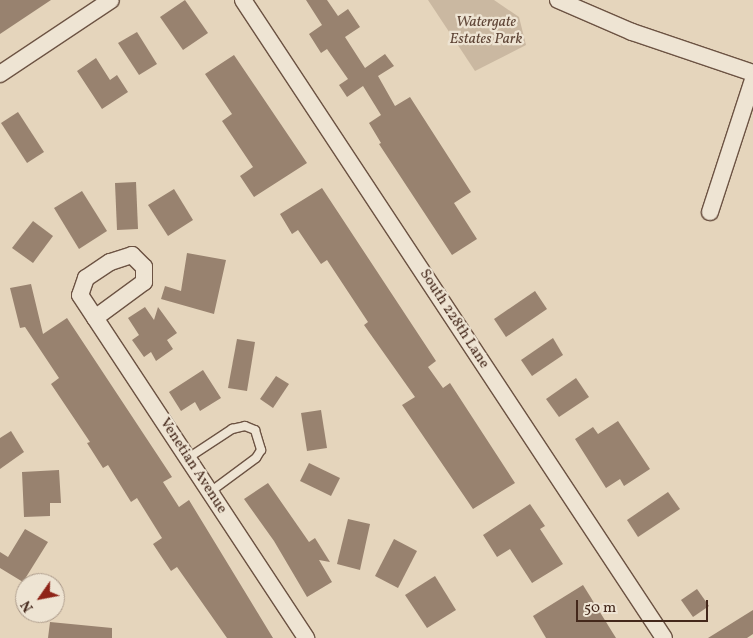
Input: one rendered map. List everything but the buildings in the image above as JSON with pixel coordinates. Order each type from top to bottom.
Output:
[{"type":"street","points":[[0,74],[111,0]]},
{"type":"street","name":"South 228th Lane","points":[[243,0],[664,638]]},
{"type":"street","points":[[558,0],[632,32],[753,73]]},
{"type":"street","points":[[710,212],[753,80]]},
{"type":"street","name":"Venetian Avenue","points":[[95,318],[144,282],[144,267],[132,255],[110,262],[86,278],[80,295],[95,318],[188,458],[306,638]]},
{"type":"lane","points":[[188,458],[232,429],[245,426],[255,430],[262,450],[256,458],[210,492]]},
{"type":"green space","name":"Watergate Estates Park","points":[[428,0],[494,0],[519,17],[526,45],[475,71]]}]
